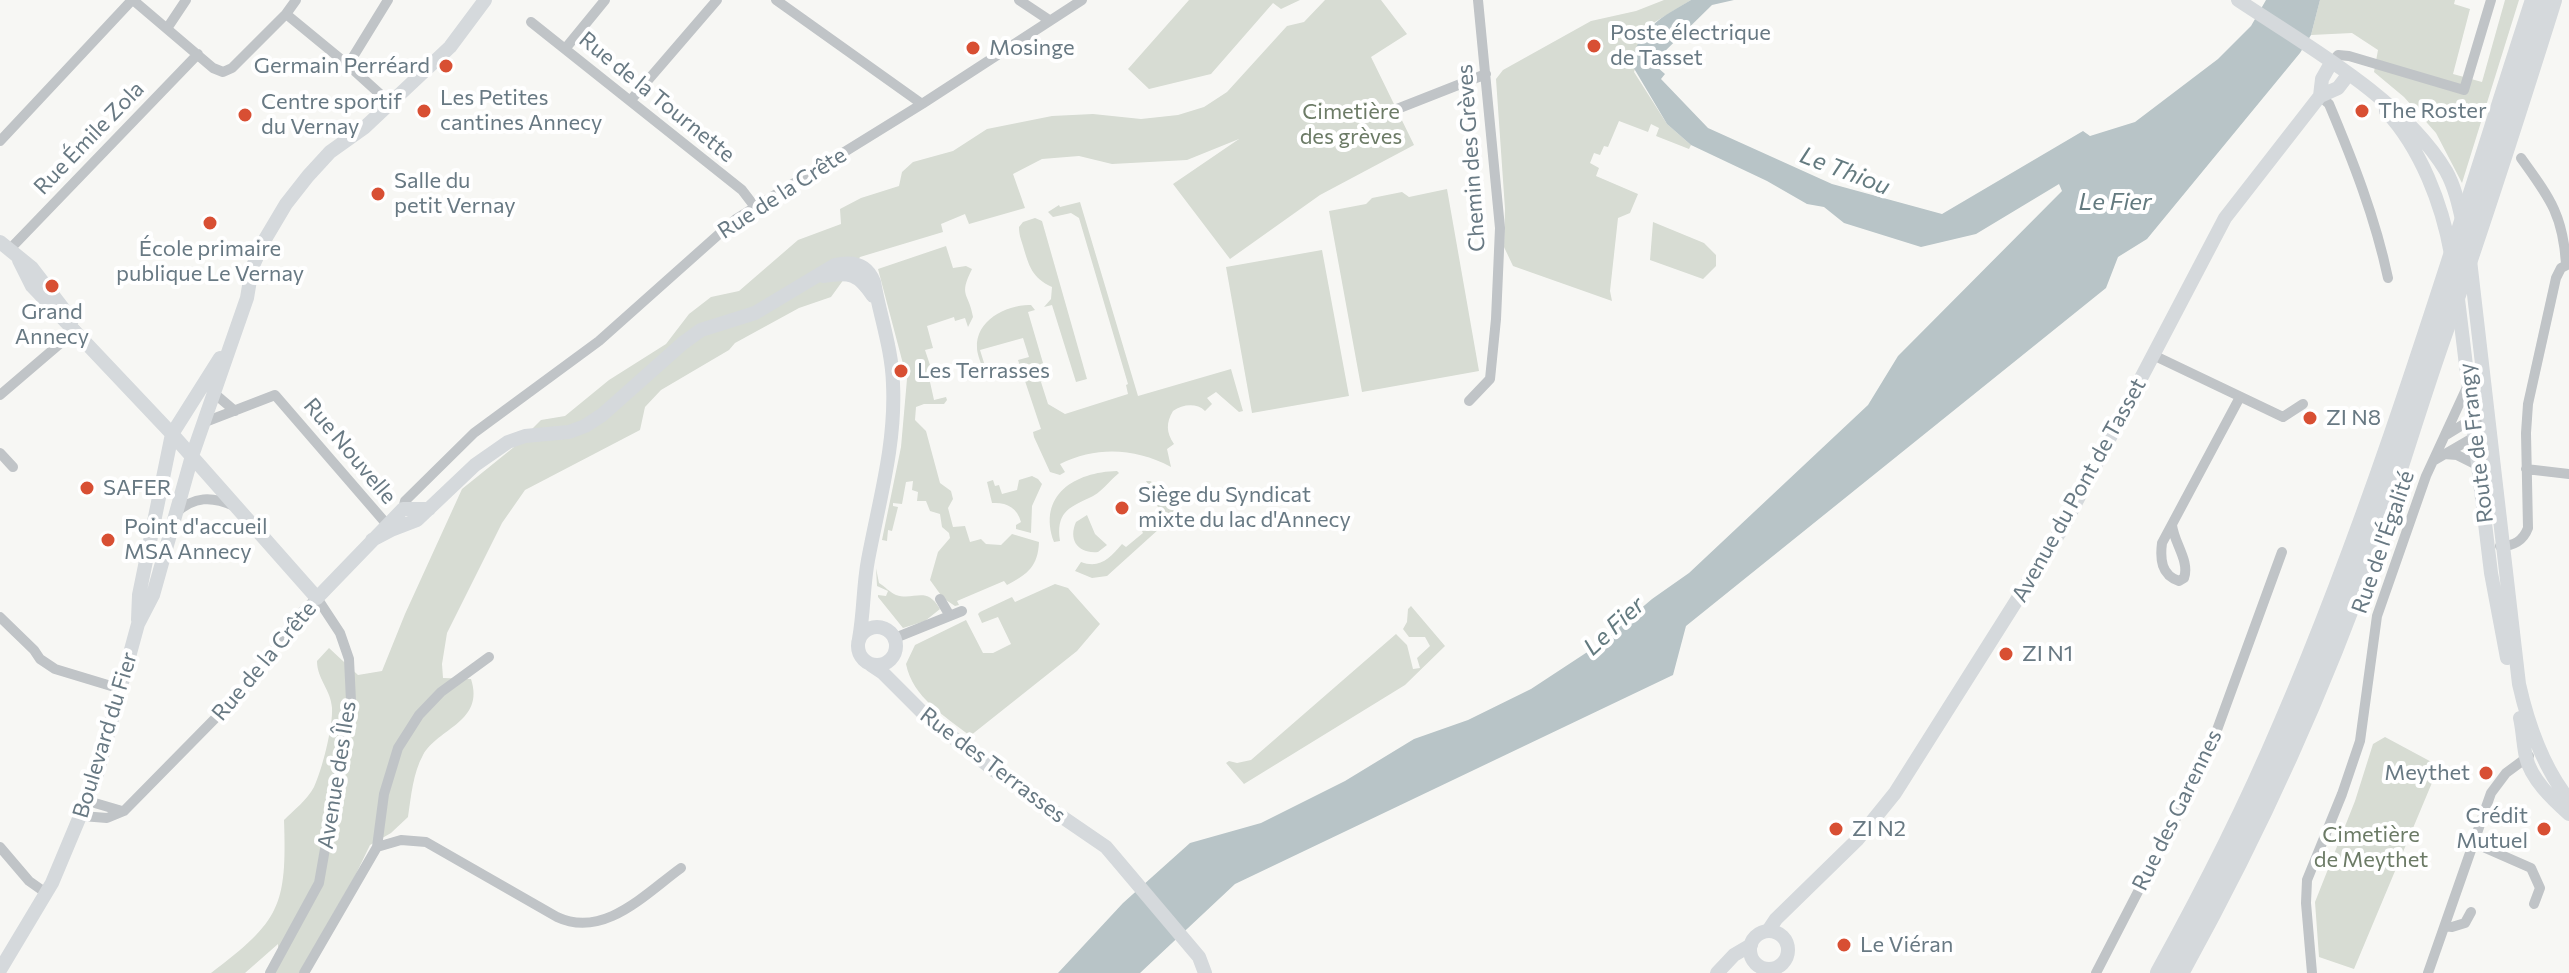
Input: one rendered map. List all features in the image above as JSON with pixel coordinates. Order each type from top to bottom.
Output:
[{"type":"highway","points":[[2160,973],[2218,863],[2283,725],[2360,529],[2535,0]]},
{"type":"highway","points":[[2179,973],[2230,880],[2333,650],[2373,545],[2552,0]]},
{"type":"street","points":[[0,141],[133,0],[213,68],[223,72],[232,68],[296,0]]},
{"type":"street","points":[[168,27],[186,0]]},
{"type":"street","points":[[348,65],[388,0]]},
{"type":"street","points":[[172,434],[231,341],[247,298],[256,257],[286,204],[330,152],[354,137],[454,43],[485,0]]},
{"type":"street","points":[[565,49],[605,0]]},
{"type":"street","points":[[630,101],[717,0]]},
{"type":"street","points":[[776,0],[922,104]]},
{"type":"street","points":[[1019,0],[1049,20]]},
{"type":"street","name":"Rue de la Crête","points":[[406,516],[432,476],[484,425],[599,341],[713,238],[755,207],[1082,0]]},
{"type":"street","name":"Chemin des Grèves","points":[[1469,401],[1490,379],[1500,213],[1478,0]]},
{"type":"street","points":[[2331,63],[2338,55],[2349,56],[2464,90],[2491,0]]},
{"type":"street","name":"Route de Frangy","points":[[2242,2],[2397,111],[2420,135],[2447,172],[2467,242],[2483,427],[2504,546],[2519,684],[2541,750],[2532,768]]},
{"type":"street","points":[[286,14],[391,104]]},
{"type":"street","name":"Rue de la Tournette","points":[[531,22],[742,190],[755,207]]},
{"type":"street","name":"Rue Émile Zola","points":[[9,251],[198,54]]},
{"type":"street","name":"Avenue du Pont de Tasset","points":[[2320,96],[2322,79],[2331,63]]},
{"type":"street","points":[[1397,109],[1486,74]]},
{"type":"street","name":"Route de Frangy","points":[[2353,79],[2393,119],[2428,177],[2447,234],[2469,383],[2483,427],[2479,466],[2494,592],[2532,768],[2553,800],[2569,814]]},
{"type":"street","name":"Avenue du Pont de Tasset","points":[[1768,931],[1788,907],[1857,840],[1895,793],[2063,527],[2225,218],[2320,96],[2353,79]]},
{"type":"street","points":[[2320,96],[2329,104],[2360,178],[2388,278]]},
{"type":"street","points":[[2486,531],[2493,543],[2504,546],[2520,541],[2527,531],[2528,404],[2558,273],[2568,264],[2556,210],[2521,158]]},
{"type":"street","name":"Avenue des Îles","points":[[9,251],[32,286],[192,456],[317,598],[340,633],[349,659],[351,701],[319,883],[270,973]]},
{"type":"street","points":[[389,527],[406,516],[417,520],[475,465],[508,442],[525,436],[569,432],[585,426],[701,330],[755,313],[835,265],[846,263],[864,267],[874,282],[892,363],[894,402],[888,463],[867,563],[859,654],[871,665],[886,664],[892,640]]},
{"type":"street","points":[[2554,288],[2569,283]]},
{"type":"street","points":[[0,395],[76,330]]},
{"type":"street","name":"Boulevard du Fier","points":[[138,624],[153,595],[192,456],[231,341]]},
{"type":"street","points":[[2153,355],[2283,417],[2303,404]]},
{"type":"street","name":"Rue de l'Égalité","points":[[2309,969],[2307,880],[2360,741],[2377,616],[2433,461],[2469,383]]},
{"type":"street","points":[[215,394],[235,411]]},
{"type":"street","name":"Rue Nouvelle","points":[[205,422],[275,395],[389,527]]},
{"type":"street","points":[[2172,525],[2187,569],[2184,578],[2179,581],[2166,574],[2162,565],[2162,543],[2240,397]]},
{"type":"street","points":[[2444,436],[2456,427],[2483,427]]},
{"type":"street","name":"Rue de l'Égalité","points":[[2433,461],[2483,427]]},
{"type":"street","name":"Boulevard du Fier","points":[[1,966],[46,893],[88,801],[138,624],[139,595],[172,434]]},
{"type":"street","points":[[0,453],[13,467]]},
{"type":"street","name":"Rue de l'Égalité","points":[[2444,454],[2457,455],[2479,466]]},
{"type":"street","points":[[2526,469],[2569,474]]},
{"type":"street","points":[[175,515],[184,506],[200,499],[219,500],[237,507]]},
{"type":"street","name":"Rue de la Crête","points":[[124,811],[250,683],[301,613],[372,540],[389,527]]},
{"type":"street","name":"Rue des Garennes","points":[[2096,973],[2206,760],[2282,552]]},
{"type":"street","name":"Rue des Terrasses","points":[[865,587],[873,609],[892,640],[904,693]]},
{"type":"street","points":[[940,599],[950,616]]},
{"type":"street","points":[[892,640],[962,611]]},
{"type":"street","points":[[0,617],[47,665],[121,689]]},
{"type":"street","points":[[859,639],[869,628],[892,640]]},
{"type":"street","points":[[304,973],[377,847],[384,794],[398,748],[419,715],[441,692],[489,657]]},
{"type":"street","name":"Rue des Terrasses","points":[[871,665],[926,716],[995,771],[1084,834],[1117,865],[1203,973]]},
{"type":"street","points":[[2428,973],[2496,784],[2532,768],[2541,750]]},
{"type":"street","name":"Route de Frangy","points":[[2532,768],[2569,800]]},
{"type":"street","points":[[88,801],[110,810],[124,811]]},
{"type":"street","points":[[82,816],[107,818],[124,811]]},
{"type":"street","points":[[377,847],[401,840],[426,842],[557,917],[580,924],[596,923],[612,917],[681,868]]},
{"type":"street","points":[[2474,843],[2531,868],[2540,888],[2534,904]]},
{"type":"street","points":[[0,847],[29,881],[46,893]]},
{"type":"street","points":[[1720,970],[1783,968],[1788,950],[1784,938],[1788,907]]},
{"type":"street","points":[[2445,926],[2460,926],[2471,912]]},
{"type":"street","points":[[1762,968],[1750,955],[1755,936],[1768,931],[1777,932],[1784,938]]},
{"type":"street","points":[[1720,970],[1734,955],[1751,945]]},
{"type":"green space","points":[[1189,0],[1300,0],[1281,9],[1273,3],[1211,74],[1149,89],[1128,69]]},
{"type":"green space","name":"Cimetière des grèves","points":[[1325,0],[1381,0],[1407,34],[1371,57],[1414,145],[1320,195],[1230,259],[1173,184],[1239,139],[1187,160],[1112,164],[1079,156],[1042,159],[1013,174],[1025,208],[969,224],[965,214],[941,224],[943,232],[860,257],[831,297],[799,308],[735,343],[729,350],[661,390],[645,407],[640,430],[525,490],[502,523],[447,633],[443,678],[471,679],[474,694],[472,705],[466,715],[423,755],[415,777],[408,817],[391,833],[370,845],[299,973],[275,973],[278,944],[245,973],[211,973],[265,924],[280,892],[284,873],[284,820],[314,787],[331,726],[331,702],[317,661],[329,648],[358,675],[382,671],[462,489],[514,447],[541,420],[565,416],[609,380],[666,344],[689,314],[711,297],[739,291],[798,240],[841,224],[840,209],[861,198],[899,186],[902,172],[913,162],[953,151],[987,129],[1052,116],[1093,114],[1141,119],[1178,115],[1204,107],[1227,92],[1287,26],[1304,22]]},
{"type":"green space","points":[[1664,0],[1691,0],[1650,25],[1634,72],[1667,124],[1691,145],[1689,149],[1656,136],[1659,128],[1651,124],[1648,132],[1619,121],[1608,147],[1604,146],[1600,155],[1594,153],[1590,163],[1599,168],[1596,176],[1638,194],[1630,213],[1618,218],[1610,291],[1612,301],[1513,266],[1504,247],[1505,209],[1496,79],[1503,70],[1591,21],[1636,11]]},
{"type":"green space","points":[[2320,0],[2455,0],[2454,4],[2470,9],[2453,74],[2482,82],[2505,0],[2519,0],[2462,183],[2436,133],[2404,97],[2374,72],[2378,50],[2352,33],[2311,35]]},
{"type":"green space","points":[[1447,189],[1479,371],[1362,392],[1329,211],[1366,204],[1372,198],[1402,192],[1409,197]]},
{"type":"green space","points":[[1080,202],[1138,396],[1231,369],[1243,411],[1239,412],[1216,392],[1207,398],[1212,404],[1205,411],[1190,405],[1173,411],[1168,428],[1174,444],[1167,449],[1171,467],[1144,456],[1102,452],[1060,464],[1065,472],[1060,475],[1050,472],[1034,437],[1033,432],[1041,429],[1018,360],[1029,357],[1023,338],[980,350],[985,366],[982,366],[977,350],[981,329],[1003,311],[1031,305],[1035,310],[1028,312],[1048,380],[1041,382],[1048,404],[1065,414],[1128,394],[1128,384],[1079,218],[1071,213],[1053,217],[1048,212],[1059,205]]},
{"type":"green space","points":[[1035,218],[1042,221],[1087,379],[1076,382],[1052,305],[1044,307],[1051,299],[1052,287],[1036,275],[1025,253],[1019,227]]},
{"type":"green space","points":[[1653,222],[1704,243],[1716,255],[1716,266],[1703,279],[1650,260]]},
{"type":"green space","points":[[946,246],[953,268],[966,266],[972,269],[965,290],[973,317],[968,327],[965,318],[955,321],[954,317],[927,326],[933,348],[925,350],[932,371],[928,373],[934,400],[946,397],[947,400],[944,404],[916,407],[915,420],[926,431],[940,483],[951,491],[953,499],[948,508],[953,527],[965,526],[970,542],[981,539],[986,544],[1001,545],[1012,534],[1039,542],[1034,563],[1021,577],[1007,585],[1004,581],[957,601],[959,605],[955,606],[943,598],[930,580],[938,552],[950,538],[949,533],[942,527],[940,514],[930,511],[926,501],[917,501],[918,492],[912,490],[913,481],[906,482],[902,504],[893,503],[898,507],[892,531],[888,530],[887,541],[882,540],[901,447],[907,379],[878,269]]},
{"type":"green space","points":[[1322,250],[1349,396],[1252,413],[1226,267]]},
{"type":"green space","points":[[1119,473],[1097,493],[1065,513],[1060,524],[1060,541],[1054,542],[1051,511],[1063,489],[1087,476]]},
{"type":"green space","points":[[1032,476],[1042,484],[1032,506],[1031,533],[1016,529],[1021,522],[1014,509],[1002,503],[992,503],[987,482],[993,480],[1002,494],[1017,490],[1019,480]]},
{"type":"green space","points":[[1146,481],[1170,492],[1178,500],[1180,510],[1107,576],[1092,578],[1075,571],[1081,562],[1099,563],[1109,558],[1122,544],[1126,547],[1143,533],[1141,529],[1161,511],[1152,499],[1156,496]]},
{"type":"green space","points":[[1087,515],[1095,534],[1107,545],[1098,552],[1085,551],[1074,540],[1076,522]]},
{"type":"green space","points":[[876,568],[879,583],[892,593],[925,596],[940,609],[925,621],[903,628],[878,597],[886,596],[888,591],[877,586]]},
{"type":"green space","points":[[1055,584],[1068,588],[1100,624],[1077,651],[970,736],[931,705],[915,687],[906,664],[915,645],[966,620],[983,653],[993,653],[1011,644],[998,617],[982,623],[978,614],[1012,597],[1015,602]]},
{"type":"green space","points":[[1411,606],[1445,646],[1405,685],[1244,784],[1226,763],[1251,760],[1396,634],[1407,645],[1413,669],[1420,668],[1417,658],[1430,646],[1425,637],[1409,637],[1403,629]]},
{"type":"green space","name":"Cimetière de Meythet","points":[[2385,737],[2439,766],[2354,969],[2319,957],[2315,902],[2355,801],[2373,744]]},
{"type":"water","name":"Le Fier","points":[[1691,0],[1734,0],[1712,5],[1659,57],[1663,61],[1657,67],[1665,74],[1661,79],[1708,128],[1832,184],[1942,214],[2083,131],[2090,136],[2135,122],[2218,59],[2251,26],[2266,0],[2320,0],[2311,35],[2300,53],[2147,239],[2118,257],[2106,288],[1686,626],[1673,675],[1235,884],[1140,973],[1058,973],[1123,903],[1190,843],[1261,823],[1345,781],[1414,739],[1468,720],[1531,689],[1598,645],[1652,599],[1689,573],[1868,405],[1898,356],[2062,191],[2059,184],[1976,234],[1921,247],[1844,223],[1824,207],[1807,204],[1691,145],[1667,124],[1632,65],[1639,42],[1652,25]]},
{"type":"place","name":"Poste électrique de Tasset","points":[[1594,46]]},
{"type":"place","name":"Mosinge","points":[[973,48]]},
{"type":"place","name":"Germain Perréard","points":[[446,66]]},
{"type":"place","name":"Les Petites cantines Annecy","points":[[424,111]]},
{"type":"place","name":"The Roster","points":[[2362,111]]},
{"type":"place","name":"Centre sportif du Vernay","points":[[245,115]]},
{"type":"place","name":"Salle du petit Vernay","points":[[378,194]]},
{"type":"place","name":"École primaire publique Le Vernay","points":[[210,223]]},
{"type":"place","name":"Grand Annecy","points":[[52,286]]},
{"type":"place","name":"Les Terrasses","points":[[901,371]]},
{"type":"place","name":"ZI N8","points":[[2310,418]]},
{"type":"place","name":"SAFER","points":[[87,488]]},
{"type":"place","name":"Siège du Syndicat mixte du lac d'Annecy","points":[[1122,508]]},
{"type":"place","name":"Point d'accueil MSA Annecy","points":[[108,540]]},
{"type":"place","name":"ZI N1","points":[[2006,654]]},
{"type":"place","name":"Meythet","points":[[2486,773]]},
{"type":"place","name":"ZI N2","points":[[1836,829]]},
{"type":"place","name":"Crédit Mutuel","points":[[2544,829]]},
{"type":"place","name":"Le Viéran","points":[[1844,945]]},
{"type":"water label","name":"Le Thiou","points":[[1845,171]]}]
